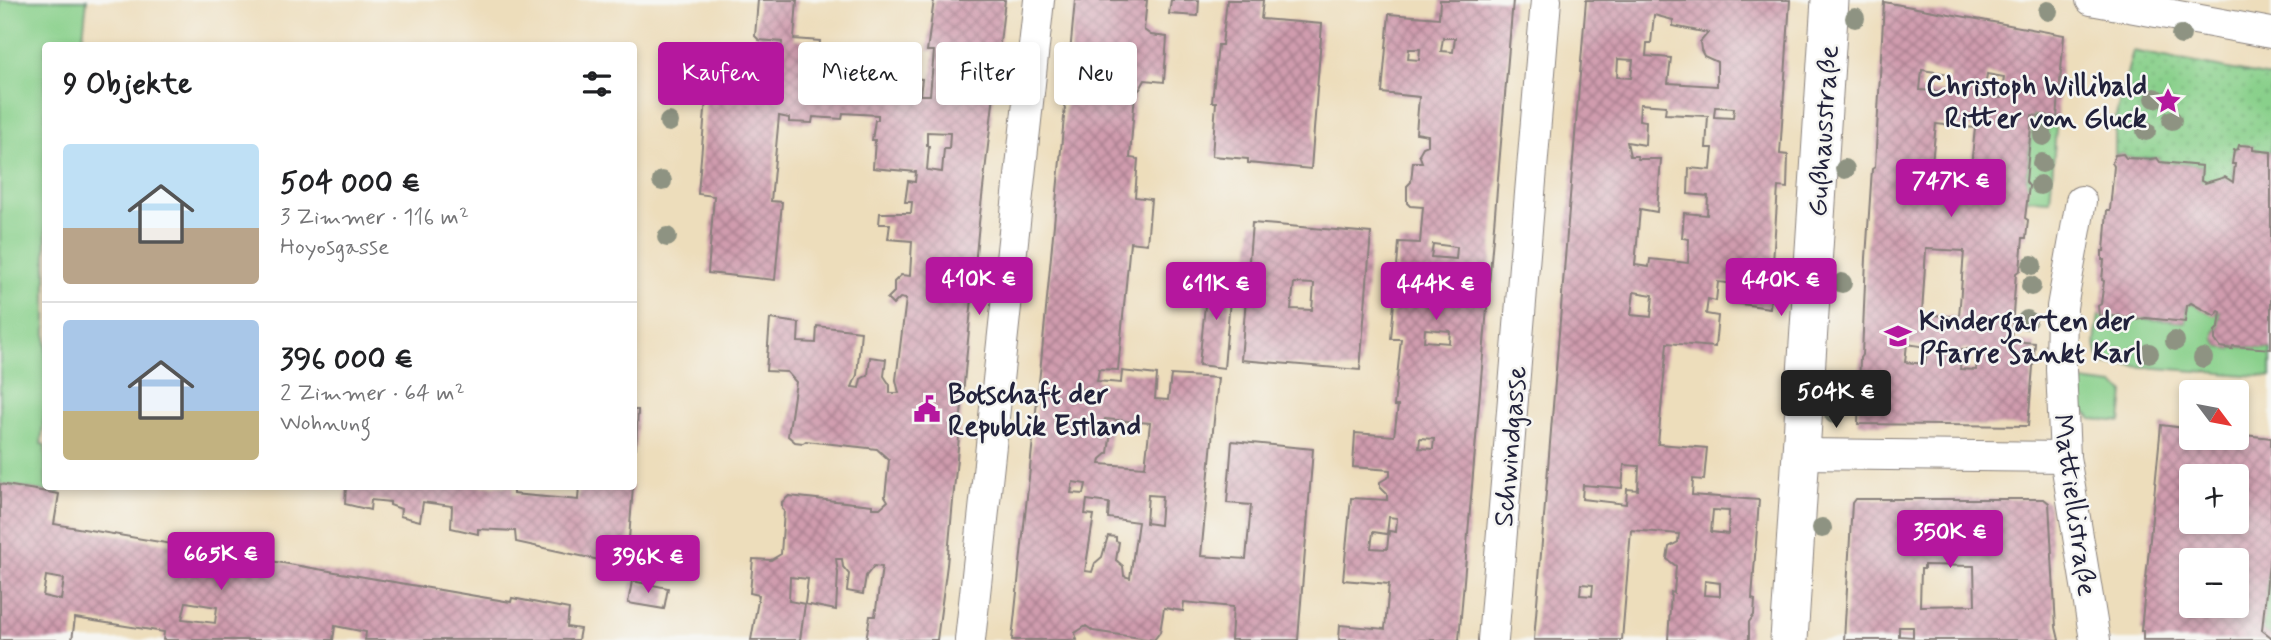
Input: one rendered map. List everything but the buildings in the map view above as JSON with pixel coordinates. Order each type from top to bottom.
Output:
[{"type":"street","points":[[970,640],[1038,0]]},
{"type":"street","name":"Schwindgasse","points":[[1493,640],[1546,0]]},
{"type":"street","name":"Gußhausstraße","points":[[1789,640],[1830,0]]},
{"type":"street","points":[[2091,0],[2122,3],[2271,33]]},
{"type":"street","name":"Mattiellistraße","points":[[2081,201],[2062,307],[2061,369],[2065,457],[2095,640]]},
{"type":"street","points":[[1802,454],[2065,457]]},
{"type":"green space","points":[[0,0],[87,0],[82,42],[42,42],[42,490],[60,490],[59,494],[0,484]]},
{"type":"green space","points":[[2133,51],[2271,77],[2271,152],[2253,150],[2253,146],[2239,146],[2234,150],[2233,182],[2225,177],[2205,183],[2201,181],[2202,166],[2160,162],[2157,158],[2126,158],[2123,154],[2115,155],[2115,119]]},
{"type":"green space","points":[[2032,115],[2057,118],[2050,200],[2027,199]]},
{"type":"green space","points":[[2191,303],[2215,315],[2221,312],[2219,327],[2215,331],[2215,340],[2220,347],[2271,349],[2271,377],[2106,364],[2097,355],[2095,342],[2099,315],[2185,322],[2187,306]]},
{"type":"green space","points":[[2081,381],[2114,385],[2124,392],[2121,422],[2092,419],[2082,408]]},
{"type":"green space","points":[[2271,544],[2271,637],[2262,630]]},
{"type":"place","name":"Christoph Willibald Ritter von Gluck","points":[[2168,101]]},
{"type":"place","name":"Kindergarten der Pfarre Sankt Karl","points":[[1898,336]]},
{"type":"place","name":"Botschaft der Republik Estland","points":[[927,409]]}]
